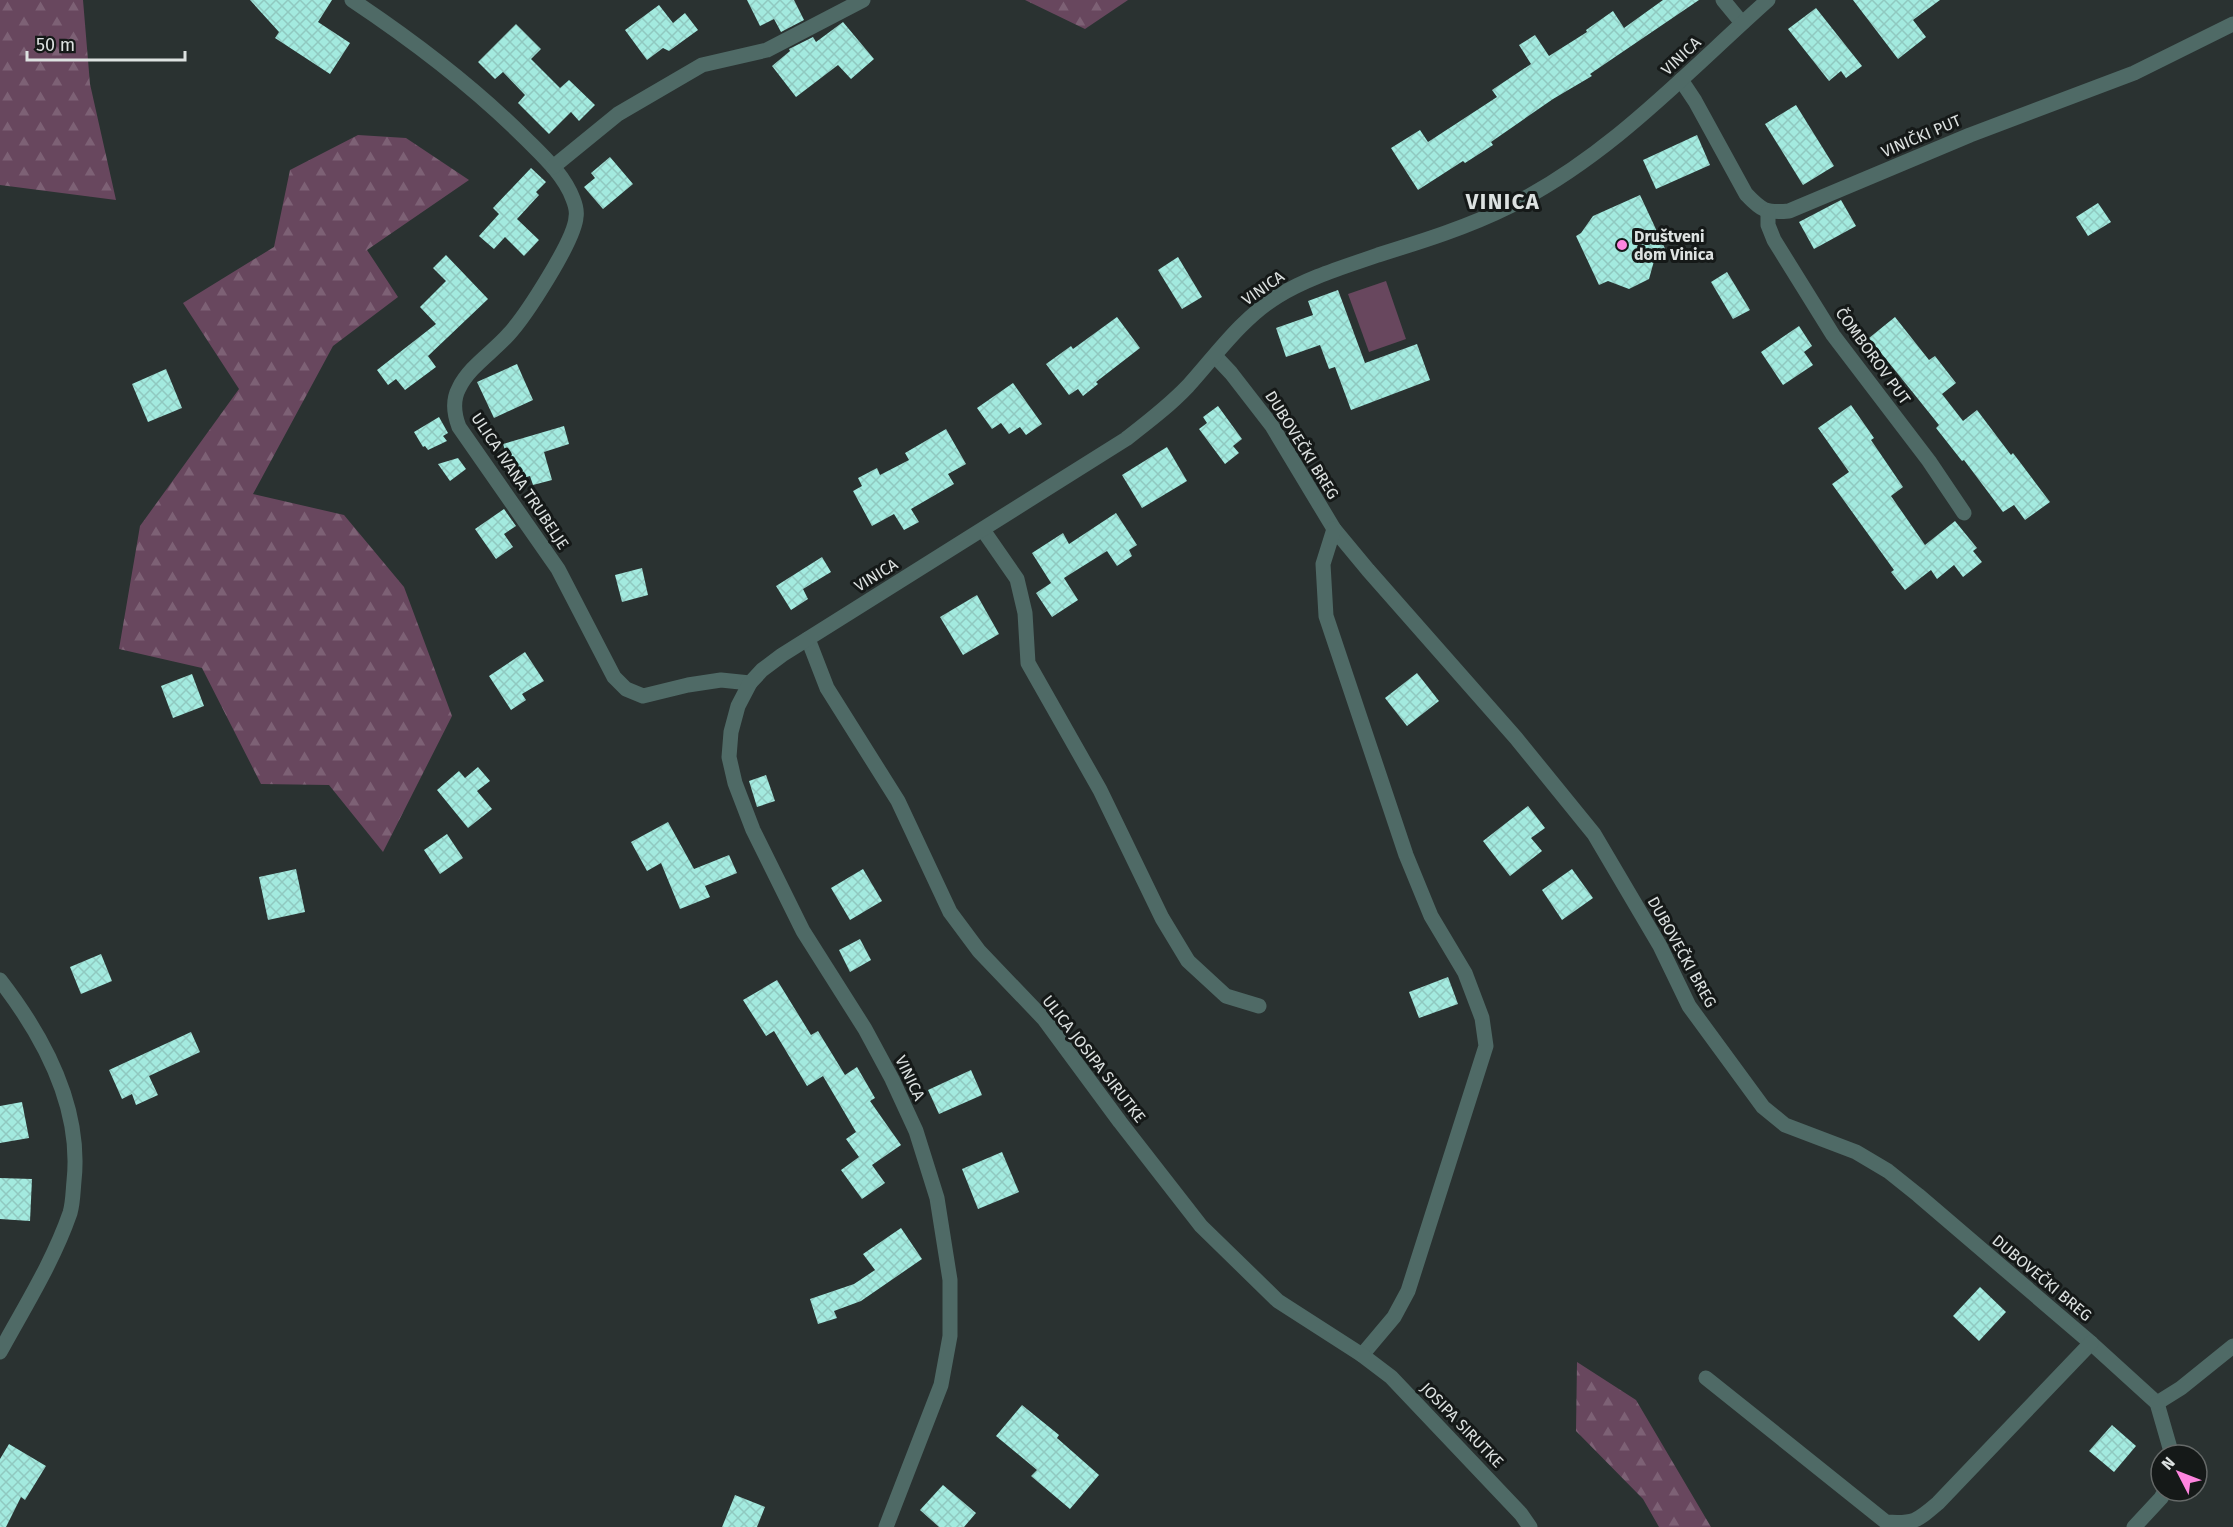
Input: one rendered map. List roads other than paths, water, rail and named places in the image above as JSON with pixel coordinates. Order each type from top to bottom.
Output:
[{"type":"street","name":"ULICA IVANA TRUBELJE","points":[[352,0],[447,67],[495,108],[553,167],[564,180],[574,201],[576,218],[570,237],[527,311],[509,334],[465,378],[458,389],[454,414],[459,427],[558,569],[614,677],[626,689],[643,696],[721,680],[750,683]]},
{"type":"street","points":[[553,167],[618,114],[702,65],[767,50],[863,0]]},
{"type":"street","points":[[1723,0],[1742,23]]},
{"type":"street","name":"VINICA","points":[[886,1527],[942,1384],[950,1336],[950,1280],[939,1210],[916,1131],[892,1079],[865,1029],[803,931],[753,830],[735,783],[729,757],[731,732],[738,706],[750,683],[762,670],[808,639],[1126,439],[1160,414],[1251,317],[1276,297],[1301,283],[1437,236],[1492,214],[1532,194],[1596,153],[1681,80],[1768,0]]},
{"type":"street","name":"VINIČKI PUT","points":[[1768,212],[1789,212],[1970,135],[2134,73],[2233,24]]},
{"type":"street","points":[[1681,80],[1746,194],[1756,205],[1768,212]]},
{"type":"street","name":"ČOMBOROV PUT","points":[[1768,212],[1768,225],[1774,240],[1833,335],[1917,445],[1964,513]]},
{"type":"street","name":"DUBOVEČKI BREG","points":[[1215,356],[1272,426],[1334,529],[1516,738],[1594,834],[1660,946],[1689,1006],[1763,1107],[1785,1125],[1856,1152],[1888,1171],[2091,1342],[2157,1403]]},
{"type":"street","points":[[1334,529],[1323,564],[1326,616],[1406,855],[1431,916],[1465,973],[1482,1018],[1486,1046],[1408,1291],[1394,1317],[1362,1355]]},
{"type":"street","points":[[983,530],[1017,579],[1025,614],[1028,663],[1100,790],[1162,918],[1188,961],[1226,996],[1259,1006]]},
{"type":"street","name":"ULICA JOSIPA SIRUTKE","points":[[808,639],[827,688],[898,801],[950,912],[979,951],[1044,1019],[1120,1122],[1202,1226],[1278,1301],[1362,1355]]},
{"type":"street","points":[[0,980],[23,1010],[51,1060],[70,1112],[76,1158],[71,1210],[56,1250],[0,1352]]},
{"type":"street","name":"DUBOVEČKI BREG","points":[[1706,1378],[1886,1522],[1903,1523],[1918,1520],[1938,1503],[2091,1342]]},
{"type":"street","points":[[2169,1443],[2157,1403],[2181,1388],[2233,1346]]},
{"type":"street","name":"JOSIPA SIRUTKE","points":[[1362,1355],[1391,1377],[1506,1497],[1530,1527]]},
{"type":"street","points":[[2134,1527],[2156,1503]]},
{"type":"place","name":"Društveni dom Vinica","points":[[1622,245]]},
{"type":"district","name":"VINICA","points":[[1503,201]]}]
